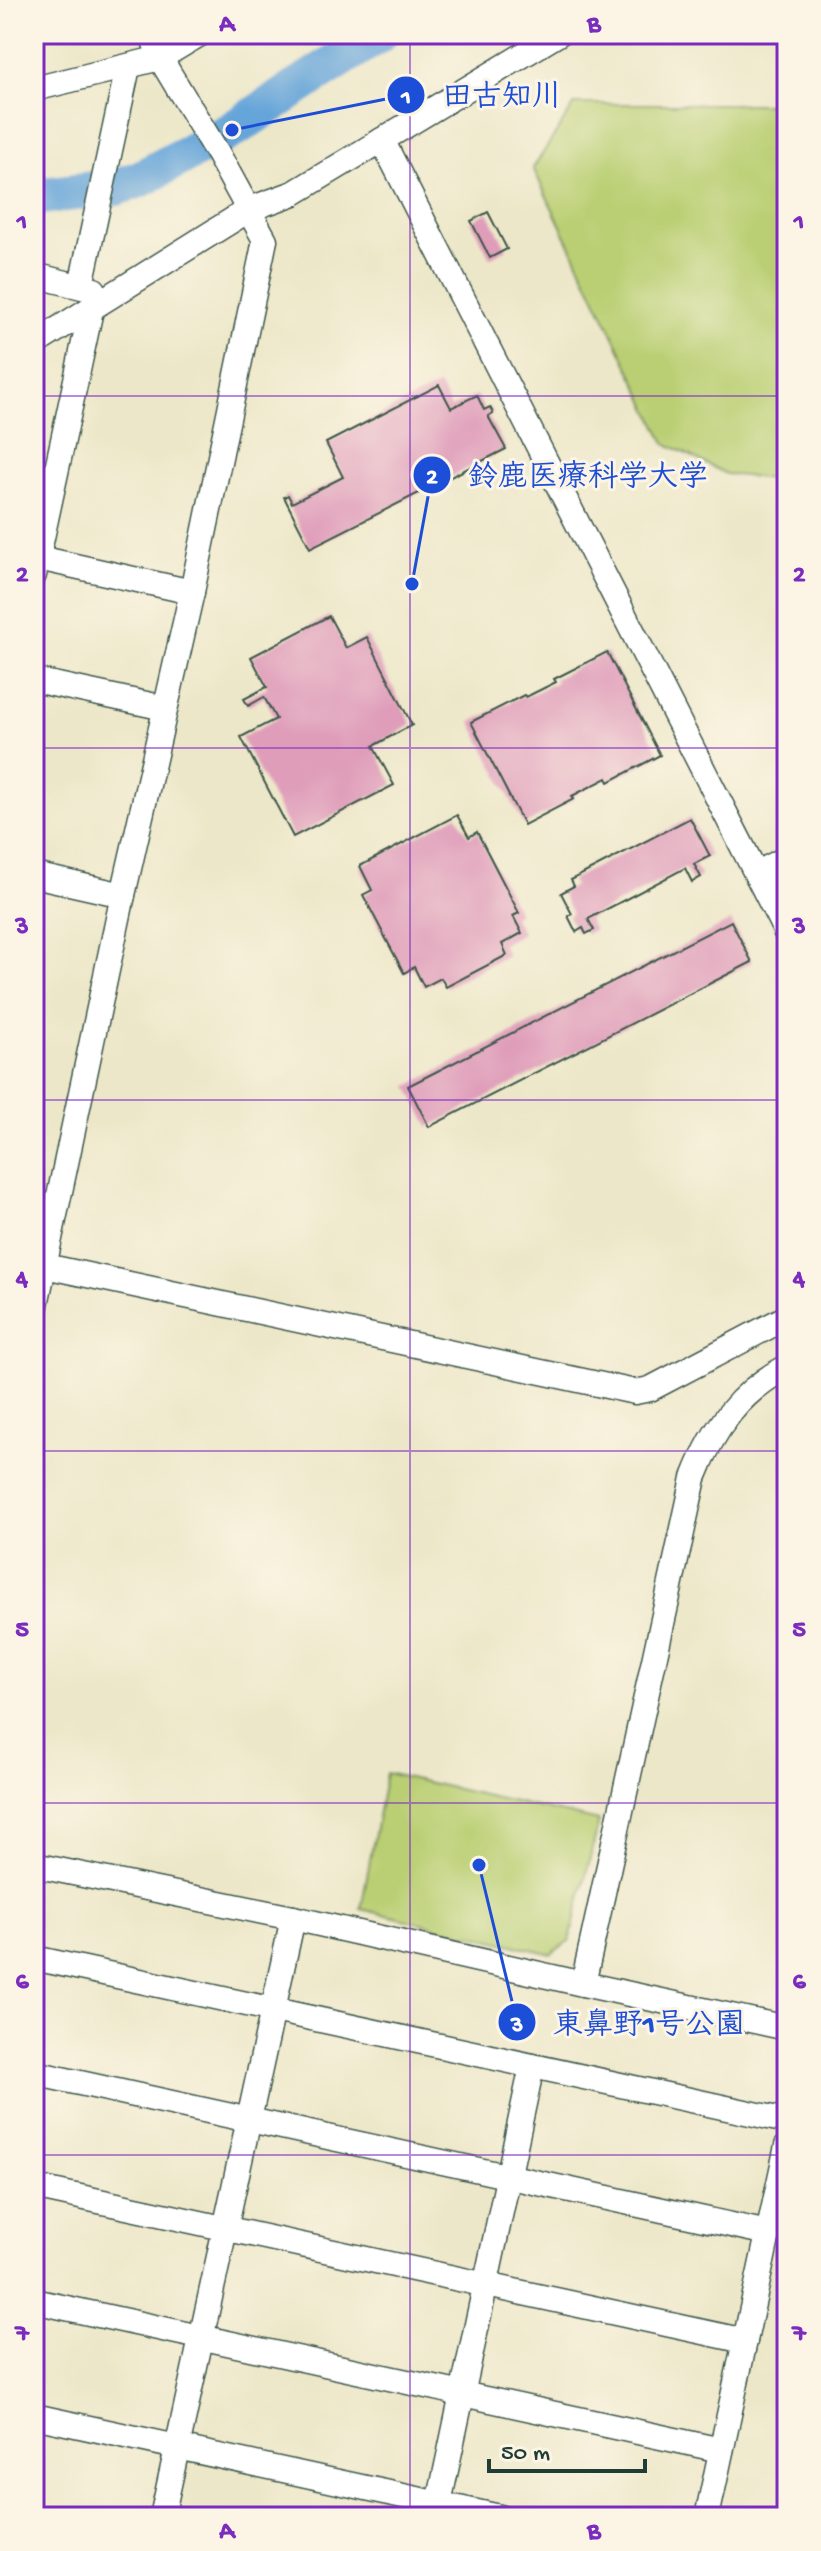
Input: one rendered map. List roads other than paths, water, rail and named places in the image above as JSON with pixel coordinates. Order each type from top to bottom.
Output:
[{"type":"street","points":[[34,1314],[123,895],[192,592],[265,240],[250,209],[160,58],[152,34]]},
{"type":"street","points":[[34,89],[160,58],[200,34]]},
{"type":"street","points":[[34,344],[250,209],[294,193],[558,34]]},
{"type":"street","points":[[81,285],[128,67]]},
{"type":"street","points":[[382,140],[787,934]]},
{"type":"street","points":[[34,275],[81,285],[101,303]]},
{"type":"street","points":[[101,303],[35,563],[192,592]]},
{"type":"street","points":[[34,680],[165,708]]},
{"type":"street","points":[[756,874],[787,858]]},
{"type":"street","points":[[34,875],[123,895]]},
{"type":"street","points":[[45,1266],[635,1392],[650,1389],[787,1317]]},
{"type":"street","points":[[583,1984],[694,1478],[710,1441],[728,1413],[757,1386],[787,1367]]},
{"type":"street","points":[[34,1865],[293,1918],[787,2028]]},
{"type":"street","points":[[162,2517],[293,1918]]},
{"type":"street","points":[[34,1958],[787,2121]]},
{"type":"street","points":[[439,2503],[532,2066]]},
{"type":"street","points":[[34,2073],[768,2233]]},
{"type":"street","points":[[707,2517],[786,2161]]},
{"type":"street","points":[[34,2187],[745,2341]]},
{"type":"street","points":[[34,2301],[721,2450]]},
{"type":"street","points":[[34,2416],[500,2517]]},
{"type":"waterway","points":[[34,197],[116,187],[140,179],[232,130],[379,34]]},
{"type":"place","name":"田古知川","points":[[232,130]]},
{"type":"place","name":"鈴鹿医療科学大学","points":[[412,584]]},
{"type":"place","name":"東鼻野1号公園","points":[[479,1865]]}]
